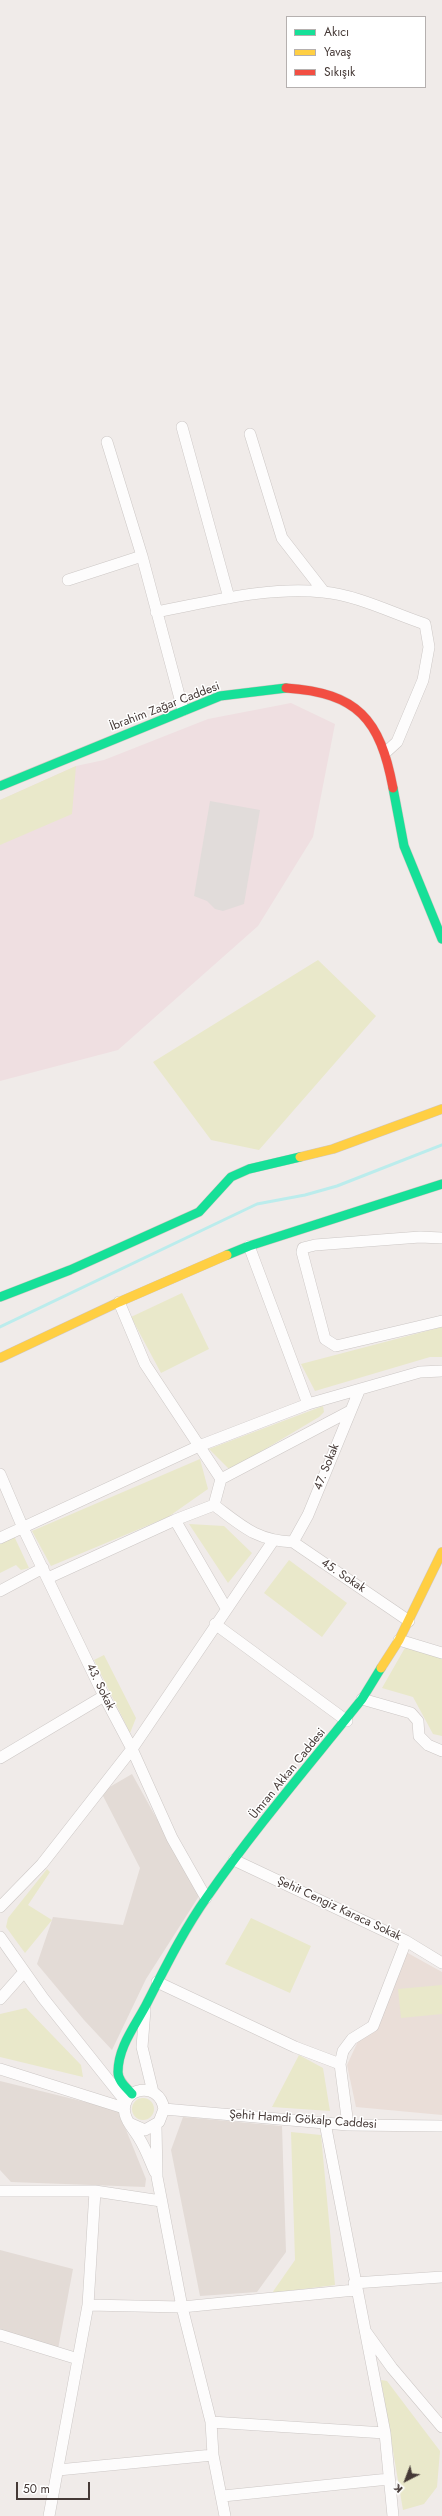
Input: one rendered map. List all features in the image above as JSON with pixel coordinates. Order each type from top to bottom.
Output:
[{"type":"street","points":[[182,428],[229,598]]},
{"type":"street","points":[[250,434],[282,538],[324,592]]},
{"type":"street","points":[[107,442],[142,556],[183,710]]},
{"type":"street","points":[[68,580],[142,556]]},
{"type":"street","points":[[156,612],[229,598],[288,591],[324,592],[347,597],[425,624],[429,647],[424,680],[397,742],[386,752]]},
{"type":"street","name":"İbrahim Zağar Caddesi","points":[[0,786],[220,696],[282,688],[312,690],[339,698],[362,714],[372,725],[386,752],[404,846],[442,939]]},
{"type":"street","points":[[0,1297],[70,1270],[199,1212],[231,1177],[249,1170],[333,1149],[442,1109]]},
{"type":"street","points":[[0,1358],[119,1302],[248,1246],[442,1184]]},
{"type":"street","points":[[442,1238],[315,1245],[303,1248],[302,1252],[325,1339],[336,1346],[442,1321]]},
{"type":"street","points":[[248,1246],[308,1404]]},
{"type":"street","points":[[119,1302],[145,1364],[221,1479]]},
{"type":"street","points":[[0,1538],[199,1446],[308,1404],[359,1391],[420,1372],[442,1371]]},
{"type":"street","name":"47. Sokak","points":[[293,1542],[308,1515],[359,1391]]},
{"type":"street","points":[[214,1505],[221,1479],[350,1411]]},
{"type":"street","name":"43. Sokak","points":[[0,1474],[23,1528],[104,1696],[132,1749],[172,1838],[206,1898]]},
{"type":"street","points":[[48,1578],[175,1520],[214,1505]]},
{"type":"street","points":[[214,1505],[253,1534],[273,1541],[293,1542]]},
{"type":"street","points":[[175,1520],[226,1608]]},
{"type":"street","points":[[0,1907],[42,1864],[132,1749],[215,1624],[273,1541]]},
{"type":"street","name":"45. Sokak","points":[[293,1542],[409,1621]]},
{"type":"street","name":"Ümran Akkan Caddesi","points":[[127,2101],[118,2072],[120,2058],[133,2025],[145,2007],[167,1960],[206,1898],[234,1860],[347,1721],[362,1699],[399,1640],[442,1552]]},
{"type":"street","points":[[0,1591],[43,1568]]},
{"type":"street","points":[[215,1624],[347,1721]]},
{"type":"street","points":[[399,1640],[442,1653]]},
{"type":"street","points":[[0,1758],[104,1696]]},
{"type":"street","points":[[362,1699],[410,1713],[418,1721],[419,1736],[428,1745],[442,1751]]},
{"type":"street","name":"Şehit Cengiz Karaca Sokak","points":[[234,1860],[406,1941],[442,1963]]},
{"type":"street","points":[[0,1937],[24,1972],[79,2045],[127,2101],[129,2123],[140,2139],[156,2177],[182,2307],[211,2422],[214,2455],[225,2516]]},
{"type":"street","points":[[348,2125],[340,2064],[343,2051],[352,2039],[373,2026],[406,1941]]},
{"type":"street","points":[[0,1999],[24,1972]]},
{"type":"street","points":[[157,1982],[295,2047],[340,2064]]},
{"type":"street","points":[[145,2007],[142,2046],[153,2092]]},
{"type":"street","points":[[0,2069],[127,2101]]},
{"type":"street","points":[[127,2101],[142,2090],[153,2092],[161,2099],[164,2109],[162,2118],[156,2126],[139,2129],[129,2123]]},
{"type":"street","name":"Şehit Hamdi Gökalp Caddesi","points":[[164,2109],[348,2125],[442,2126]]},
{"type":"street","points":[[325,2123],[384,2433],[393,2516]]},
{"type":"street","points":[[156,2126],[156,2177]]},
{"type":"street","points":[[0,2191],[95,2191],[161,2201]]},
{"type":"street","points":[[49,2516],[88,2305],[95,2191]]},
{"type":"street","points":[[88,2305],[182,2307],[442,2277]]},
{"type":"street","points":[[363,2328],[392,2368],[442,2427]]},
{"type":"street","points":[[0,2336],[78,2359]]},
{"type":"street","points":[[211,2422],[384,2433]]},
{"type":"street","points":[[58,2470],[214,2455]]},
{"type":"street","points":[[222,2496],[389,2479]]},
{"type":"shaded area","points":[[291,703],[335,724],[313,837],[258,926],[118,1050],[0,1081],[0,800],[76,766],[104,760],[208,719]]},
{"type":"shaded area","points":[[210,801],[260,810],[244,904],[223,911],[215,909],[207,901],[194,896]]},
{"type":"shaded area","points":[[132,1774],[174,1850],[201,1893],[146,1979],[112,2050],[84,2020],[37,1964],[53,1917],[123,1925],[140,1868],[101,1792]]},
{"type":"shaded area","points":[[406,1952],[442,1972],[442,2115],[356,2107],[347,2065],[359,2039],[374,2032]]},
{"type":"shaded area","points":[[0,2081],[118,2110],[146,2179],[145,2187],[11,2182],[0,2170]]},
{"type":"shaded area","points":[[183,2117],[282,2126],[286,2252],[257,2292],[200,2296],[171,2150]]},
{"type":"shaded area","points":[[0,2250],[73,2269],[58,2349],[0,2332]]},
{"type":"green space","points":[[76,766],[72,814],[0,845],[0,800]]},
{"type":"green space","points":[[318,960],[376,1016],[259,1150],[211,1140],[153,1062]]},
{"type":"green space","points":[[182,1293],[209,1349],[161,1373],[131,1317]]},
{"type":"green space","points":[[442,1327],[442,1357],[430,1357],[315,1391],[301,1364]]},
{"type":"green space","points":[[323,1406],[324,1412],[319,1417],[230,1470],[209,1449]]},
{"type":"green space","points":[[200,1459],[208,1489],[168,1517],[51,1566],[32,1531]]},
{"type":"green space","points":[[189,1524],[224,1526],[252,1553],[228,1583]]},
{"type":"green space","points":[[14,1536],[29,1568],[21,1570],[16,1565],[0,1573],[0,1542]]},
{"type":"green space","points":[[289,1560],[347,1603],[322,1637],[264,1593]]},
{"type":"green space","points":[[406,1646],[442,1656],[442,1736],[433,1734],[413,1697],[382,1688]]},
{"type":"green space","points":[[104,1655],[136,1718],[130,1733],[94,1660]]},
{"type":"green space","points":[[47,1869],[50,1872],[28,1905],[52,1920],[25,1953],[6,1927],[8,1918]]},
{"type":"green space","points":[[251,1918],[311,1946],[290,1993],[225,1964]]},
{"type":"green space","points":[[442,1985],[442,2014],[401,2018],[398,1989]]},
{"type":"green space","points":[[26,2008],[81,2065],[83,2077],[0,2057],[0,2014]]},
{"type":"green space","points":[[299,2055],[323,2068],[330,2111],[272,2107]]},
{"type":"green space","points":[[139,2098],[147,2098],[154,2105],[154,2113],[147,2120],[139,2120],[132,2113],[132,2105]]},
{"type":"green space","points":[[291,2132],[321,2135],[335,2285],[272,2293],[295,2260]]},
{"type":"green space","points":[[381,2380],[387,2381],[440,2451],[437,2487],[424,2504],[403,2510]]},
{"type":"waterway","points":[[0,1327],[257,1204],[305,1195],[337,1186],[442,1145]]},
{"type":"traffic: fast","points":[[0,786],[220,696],[286,688]]},
{"type":"traffic: fast","points":[[393,788],[404,846],[442,939]]},
{"type":"traffic: fast","points":[[0,1297],[70,1270],[199,1212],[231,1177],[249,1169],[300,1157]]},
{"type":"traffic: fast","points":[[227,1255],[249,1246],[442,1184]]},
{"type":"traffic: fast","points":[[132,2094],[123,2084],[118,2075],[121,2054],[128,2037],[182,1936],[225,1871],[263,1821],[362,1699],[381,1668]]},
{"type":"traffic: slow","points":[[300,1157],[333,1149],[442,1109]]},
{"type":"traffic: slow","points":[[0,1358],[119,1302],[227,1255]]},
{"type":"traffic: slow","points":[[381,1668],[399,1640],[442,1552]]},
{"type":"traffic: jam","points":[[286,688],[311,691],[331,696],[348,704],[362,714],[372,727],[381,744],[388,764],[393,788]]}]
